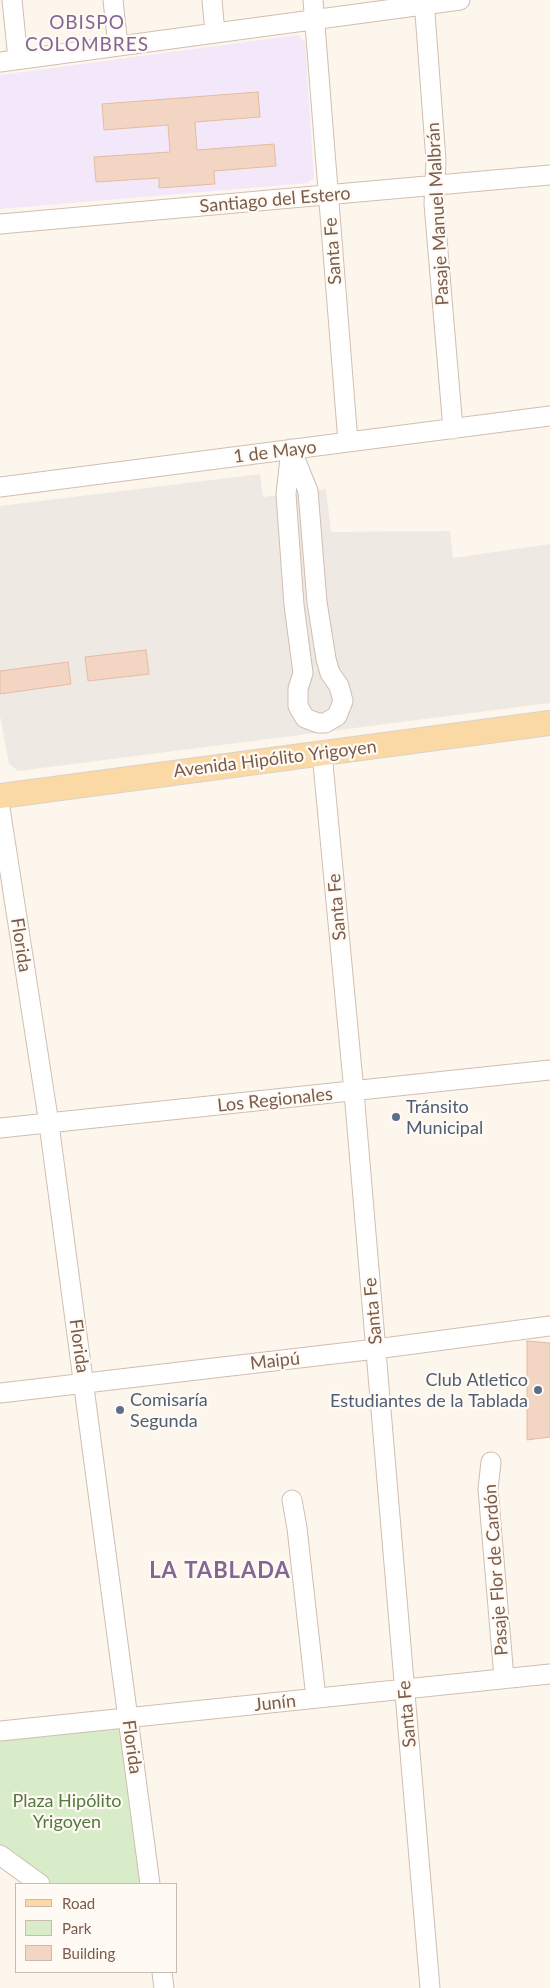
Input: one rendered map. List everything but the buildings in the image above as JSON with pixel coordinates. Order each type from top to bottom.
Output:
[{"type":"main road","name":"Avenida Hipólito Yrigoyen","points":[[0,796],[550,723]]},
{"type":"street","points":[[12,0],[9,61],[424,2],[460,0]]},
{"type":"street","points":[[113,0],[118,46]]},
{"type":"street","points":[[212,0],[215,33]]},
{"type":"street","name":"Santa Fe","points":[[313,0],[348,442]]},
{"type":"street","name":"Pasaje Manuel Malbrán","points":[[424,2],[436,160],[434,204],[453,429]]},
{"type":"street","name":"Santiago del Estero","points":[[0,224],[550,175]]},
{"type":"street","name":"1 de Mayo","points":[[0,487],[550,416]]},
{"type":"street","points":[[291,450],[308,491],[317,602],[326,659],[330,673],[339,686],[343,701],[337,716],[325,723],[318,724],[305,718],[298,706],[298,689],[303,674],[294,605],[286,494],[291,450]]},
{"type":"street","name":"Santa Fe","points":[[322,753],[354,1092],[430,1988]]},
{"type":"street","name":"Florida","points":[[0,808],[49,1124],[150,1883]]},
{"type":"street","name":"Los Regionales","points":[[0,1128],[550,1070]]},
{"type":"street","name":"Maipú","points":[[0,1393],[376,1349],[550,1326]]},
{"type":"street","name":"Pasaje Flor de Cardón","points":[[491,1462],[488,1489],[504,1678]]},
{"type":"street","points":[[292,1500],[297,1528],[316,1698]]},
{"type":"street","name":"Junín","points":[[0,1731],[550,1674]]},
{"type":"street","points":[[0,1855],[39,1883]]},
{"type":"shaded area","points":[[298,35],[305,42],[314,178],[308,183],[0,209],[0,75]]},
{"type":"shaded area","points":[[260,474],[263,497],[326,489],[331,532],[450,531],[453,558],[550,544],[550,703],[18,771],[9,764],[0,716],[0,506]]},
{"type":"green space","name":"Plaza Hipólito Yrigoyen","points":[[116,1728],[125,1736],[144,1883],[49,1883],[0,1847],[0,1740]]},
{"type":"place","name":"Tránsito Municipal","points":[[396,1117]]},
{"type":"place","name":"Club Atletico Estudiantes de la Tablada","points":[[538,1390]]},
{"type":"place","name":"Comisaría Segunda","points":[[120,1410]]},
{"type":"district","name":"OBISPO COLOMBRES","points":[[87,34]]},
{"type":"district","name":"LA TABLADA","points":[[220,1571]]}]
